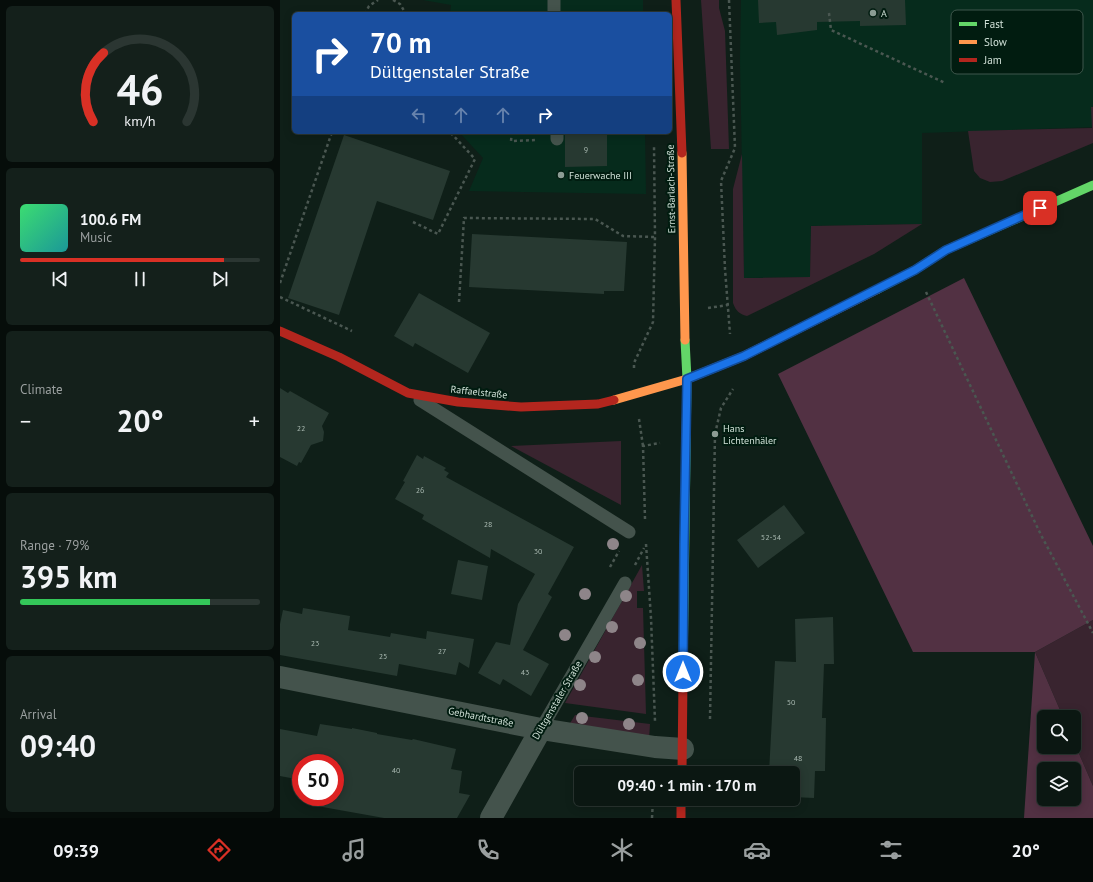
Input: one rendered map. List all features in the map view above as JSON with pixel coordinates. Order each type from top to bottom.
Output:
[{"type":"street","name":"Ernst-Barlach-Straße","points":[[676,0],[687,379],[683,551],[682,766]]},
{"type":"street","points":[[687,379],[770,343],[915,270],[946,250],[1093,185]]},
{"type":"street","name":"Raffaelstraße","points":[[280,331],[339,357],[408,393],[458,402],[521,407],[598,404],[687,379]]},
{"type":"street","name":"Gebhardtstraße","points":[[280,677],[540,729],[655,747],[683,749]]},
{"type":"street","name":"Dültgenstaler Straße","points":[[491,818],[540,729]]},
{"type":"street","points":[[681,818],[682,806]]},
{"type":"lane","points":[[554,0],[554,12]]},
{"type":"lane","points":[[408,393],[629,532]]},
{"type":"lane","name":"Dültgenstaler Straße","points":[[540,729],[625,583]]},
{"type":"path","points":[[366,12],[369,6],[378,0]]},
{"type":"path","points":[[393,0],[400,4],[405,12]]},
{"type":"path","points":[[715,434],[720,408],[733,389],[733,360],[725,269],[721,181],[735,148],[729,0]]},
{"type":"path","points":[[829,13],[831,30],[945,83]]},
{"type":"path","points":[[280,283],[331,134]]},
{"type":"path","points":[[413,222],[438,234],[475,158],[452,134]]},
{"type":"path","points":[[512,134],[511,141],[557,136]]},
{"type":"path","points":[[645,521],[643,446],[636,394],[634,364],[653,322],[655,237],[654,140]]},
{"type":"path","points":[[459,302],[464,218],[595,219],[623,236],[655,237]]},
{"type":"path","points":[[915,270],[1041,535],[1093,633]]},
{"type":"path","points":[[280,297],[352,331]]},
{"type":"path","points":[[643,446],[686,440]]},
{"type":"path","points":[[629,532],[646,544]]},
{"type":"path","points":[[646,536],[655,721]]},
{"type":"path","points":[[710,725],[713,598]]},
{"type":"path","points":[[652,818],[653,806]]},
{"type":"shaded area","points":[[423,0],[643,0],[643,12],[450,12],[451,5]]},
{"type":"shaded area","points":[[701,0],[719,0],[719,8],[725,31],[729,149],[711,149]]},
{"type":"shaded area","points":[[741,0],[1093,0],[1093,127],[922,133],[922,224],[811,226],[810,277],[744,278],[740,60]]},
{"type":"shaded area","points":[[1091,107],[1093,107],[1093,143],[1002,181],[990,182],[980,178],[974,171],[968,131],[1092,128]]},
{"type":"shaded area","name":"Feuerwache III","points":[[461,134],[645,134],[646,194],[469,191],[483,158]]},
{"type":"shaded area","points":[[742,154],[744,278],[810,277],[811,226],[922,224],[874,254],[747,316],[744,315],[738,312],[733,303],[733,189]]},
{"type":"shaded area","points":[[964,278],[1093,546],[1093,620],[1035,652],[913,652],[778,374]]},
{"type":"shaded area","points":[[621,441],[621,505],[511,446]]},
{"type":"shaded area","points":[[642,565],[644,591],[637,591],[637,608],[643,608],[646,714],[565,703]]},
{"type":"shaded area","points":[[1093,620],[1093,786],[1079,754],[1081,754],[1081,710],[1060,710],[1035,652]]},
{"type":"shaded area","points":[[1035,652],[1060,710],[1037,710],[1037,754],[1079,754],[1093,786],[1093,818],[1024,818]]},
{"type":"shaded area","points":[[575,715],[650,724],[649,740],[569,725]]},
{"type":"building","name":"A","points":[[758,0],[905,0],[906,25],[860,26],[860,21],[817,22],[817,30],[777,35],[776,22],[759,23]]},
{"type":"building","points":[[565,134],[607,134],[607,166],[565,167]]},
{"type":"building","points":[[344,135],[450,171],[433,220],[377,201],[339,315],[288,298]]},
{"type":"building","points":[[472,234],[627,242],[624,291],[604,291],[604,294],[469,287]]},
{"type":"building","points":[[419,293],[490,333],[468,373],[415,343],[413,347],[394,336]]},
{"type":"building","points":[[280,388],[288,393],[290,391],[329,413],[322,426],[324,432],[323,441],[311,445],[301,463],[299,462],[297,466],[280,457]]},
{"type":"building","points":[[417,455],[423,459],[424,456],[446,468],[444,470],[449,473],[446,477],[574,547],[548,594],[552,597],[523,650],[549,664],[531,696],[503,679],[500,685],[478,673],[496,642],[510,645],[518,604],[535,574],[491,549],[490,558],[422,519],[424,515],[395,499],[405,482],[403,481]]},
{"type":"building","points":[[784,505],[805,533],[758,568],[737,540]]},
{"type":"building","points":[[458,560],[488,566],[482,600],[451,594]]},
{"type":"building","points":[[303,608],[350,616],[348,630],[390,637],[391,633],[426,639],[427,631],[474,639],[469,668],[459,662],[456,675],[399,664],[397,676],[280,655],[280,624],[283,610],[302,614]]},
{"type":"building","points":[[833,617],[834,664],[824,664],[822,718],[826,718],[825,771],[815,771],[814,798],[800,797],[800,766],[769,766],[775,661],[796,662],[795,619]]},
{"type":"building","points":[[320,724],[413,739],[456,749],[451,769],[462,771],[459,793],[470,795],[457,818],[384,818],[317,806],[344,806],[344,754],[292,754],[292,778],[280,776],[280,729],[317,736]]},
{"type":"traffic: fast","points":[[878,289],[915,270],[946,250],[1093,185]]},
{"type":"traffic: fast","points":[[683,677],[687,379],[685,340]]},
{"type":"traffic: slow","points":[[682,153],[685,340]]},
{"type":"traffic: slow","points":[[614,400],[687,379],[744,356],[878,289]]},
{"type":"traffic: jam","points":[[676,0],[682,153]]},
{"type":"traffic: jam","points":[[280,331],[339,357],[408,393],[458,402],[521,407],[598,404],[614,400]]},
{"type":"traffic: jam","points":[[682,766],[683,677]]},
{"type":"traffic: jam","points":[[681,806],[681,818]]},
{"type":"place","name":"A","points":[[873,13]]},
{"type":"place","name":"Feuerwache III","points":[[561,175]]},
{"type":"place","name":"Hans Lichtenhäler","points":[[715,434]]},
{"type":"route","points":[[683,672],[687,379],[744,356],[915,270],[946,250],[1040,208]]}]
